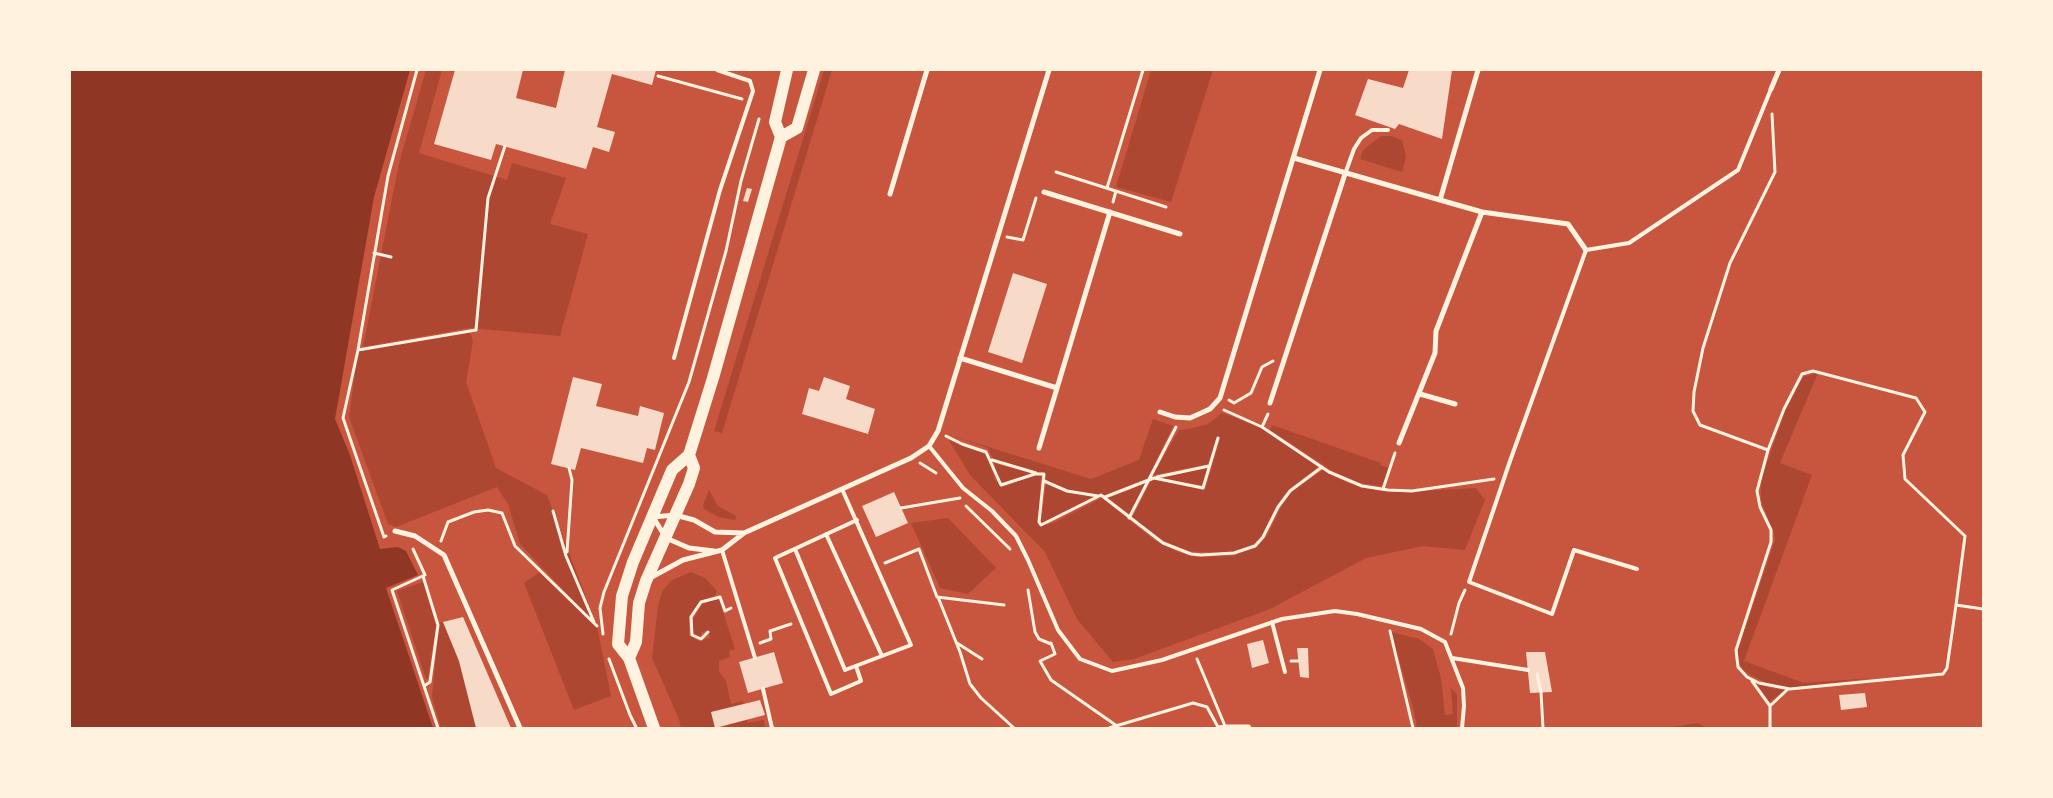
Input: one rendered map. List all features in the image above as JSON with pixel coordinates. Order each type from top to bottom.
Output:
[{"type":"main road","points":[[654,728],[629,658],[618,644],[622,596],[633,562],[672,470],[689,455],[735,305],[781,136],[775,122],[787,70]]},
{"type":"main road","points":[[781,136],[797,128],[814,70]]},
{"type":"main road","points":[[629,658],[636,642],[639,603],[646,582],[694,468],[689,455]]},
{"type":"street","points":[[890,194],[927,70]]},
{"type":"street","points":[[646,582],[678,562],[722,550],[744,533],[911,458],[929,446],[938,431],[1049,70]]},
{"type":"street","points":[[1160,412],[1180,418],[1197,416],[1215,404],[1221,396],[1320,70]]},
{"type":"street","points":[[1440,200],[1478,70]]},
{"type":"street","points":[[1771,89],[1779,70]]},
{"type":"street","points":[[1294,158],[1482,212],[1568,224],[1586,250]]},
{"type":"street","points":[[1270,403],[1345,174]]},
{"type":"street","points":[[1044,192],[1180,234]]},
{"type":"street","points":[[1039,448],[1110,212]]},
{"type":"street","points":[[1399,443],[1435,353],[1436,330],[1482,212]]},
{"type":"street","points":[[960,358],[1057,388]]},
{"type":"street","points":[[1420,394],[1455,404]]},
{"type":"street","points":[[722,550],[705,551],[689,548],[666,538],[653,517],[675,515],[694,520],[714,532],[744,533]]},
{"type":"street","points":[[395,531],[415,536],[444,555],[520,728]]},
{"type":"lane","points":[[674,358],[720,190],[753,91],[750,81],[717,70]]},
{"type":"lane","points":[[1637,570],[1574,550],[1552,614],[1469,582],[1586,250],[1628,243],[1738,170],[1771,89]]},
{"type":"lane","points":[[1345,174],[1354,149],[1361,138],[1372,130],[1388,130]]},
{"type":"lane","points":[[929,446],[963,488],[992,511],[1016,536],[1064,640],[1080,659],[1112,671],[1162,660],[1272,622],[1335,611],[1389,621],[1434,634],[1446,644],[1464,693],[1462,728]]},
{"type":"lane","points":[[795,549],[845,670],[911,645],[842,489]]},
{"type":"lane","points":[[856,666],[861,681],[831,694],[775,558],[857,520]]},
{"type":"lane","points":[[826,534],[882,656]]},
{"type":"lane","points":[[722,550],[755,658]]},
{"type":"lane","points":[[1272,622],[1285,672]]},
{"type":"lane","points":[[1452,658],[1528,670]]},
{"type":"lane","points":[[763,689],[772,728]]},
{"type":"path","points":[[418,70],[388,176],[358,350],[343,418],[384,537],[395,531],[411,543],[425,575],[438,625],[430,682],[424,686]]},
{"type":"path","points":[[1107,188],[1143,70]]},
{"type":"path","points":[[604,638],[599,625],[600,608],[604,592],[689,382],[726,251],[742,181],[763,105],[658,76]]},
{"type":"path","points":[[1768,450],[1700,425],[1693,411],[1694,392],[1703,348],[1730,263],[1775,172],[1771,89]]},
{"type":"path","points":[[358,350],[476,330],[488,198],[505,146]]},
{"type":"path","points":[[1056,172],[1166,207]]},
{"type":"path","points":[[998,234],[1022,241],[1032,213]]},
{"type":"path","points":[[374,253],[391,257]]},
{"type":"path","points":[[1221,396],[1234,403],[1252,393],[1262,367],[1273,361],[1283,363]]},
{"type":"path","points":[[1752,680],[1788,689],[1943,674],[1946,668],[1966,538],[1905,479],[1904,455],[1926,412],[1916,398],[1813,371],[1802,374],[1784,409],[1768,450],[1757,492],[1761,509],[1771,530],[1770,546],[1746,616],[1736,654],[1738,668],[1752,680],[1770,706],[1770,728]]},
{"type":"path","points":[[1215,404],[1262,427],[1322,467],[1354,483],[1383,489],[1423,490],[1505,477]]},
{"type":"path","points":[[1129,518],[1152,478],[1180,418]]},
{"type":"path","points":[[938,431],[962,444],[985,451],[991,460],[1001,485],[1036,474]]},
{"type":"path","points":[[1152,478],[1203,488],[1218,438]]},
{"type":"path","points":[[1383,489],[1399,443]]},
{"type":"path","points":[[991,460],[1036,474],[1044,474],[1039,522],[1041,525],[1098,496]]},
{"type":"path","points":[[1044,481],[1067,492],[1105,497],[1152,478],[1210,466]]},
{"type":"path","points":[[1105,497],[1162,543],[1191,554],[1213,556],[1241,552],[1260,541],[1290,491],[1322,467]]},
{"type":"path","points":[[566,556],[572,480],[569,468]]},
{"type":"path","points":[[901,508],[959,499],[970,494]]},
{"type":"path","points":[[959,499],[1016,554]]},
{"type":"path","points":[[438,551],[448,522],[474,512],[488,510],[502,513],[515,546],[599,625]]},
{"type":"path","points":[[553,511],[566,556],[590,614],[594,622],[599,625]]},
{"type":"path","points":[[877,566],[919,549],[970,684],[981,698],[1014,728]]},
{"type":"path","points":[[424,576],[392,590],[438,728]]},
{"type":"path","points":[[1027,583],[1035,632],[1039,640],[1051,644],[1064,640]]},
{"type":"path","points":[[708,632],[701,639],[692,634],[691,617],[701,602],[720,595],[725,611],[739,606]]},
{"type":"path","points":[[937,597],[1004,605]]},
{"type":"path","points":[[1454,621],[1460,600]]},
{"type":"path","points":[[1956,605],[1983,609]]},
{"type":"path","points":[[752,646],[771,640],[770,631],[801,620]]},
{"type":"path","points":[[1389,621],[1413,728]]},
{"type":"path","points":[[956,643],[982,658]]},
{"type":"path","points":[[1051,644],[1055,654],[1040,661],[1051,680],[1117,726]]},
{"type":"path","points":[[1192,650],[1225,726]]},
{"type":"path","points":[[607,652],[630,715],[637,728]]},
{"type":"path","points":[[1528,670],[1536,670],[1541,692],[1543,728]]},
{"type":"path","points":[[1770,706],[1788,689]]},
{"type":"path","points":[[1110,728],[1193,703],[1207,707],[1218,727],[1249,726],[1250,728]]},
{"type":"shaded area","points":[[70,70],[410,70],[374,197],[335,419],[350,455],[380,549],[398,547],[406,551],[418,575],[386,588],[433,728],[70,728]]},
{"type":"shaded area","points":[[426,70],[442,70],[419,153],[507,180],[512,163],[566,178],[550,224],[588,234],[560,336],[469,328],[363,347],[399,163]]},
{"type":"shaded area","points":[[824,70],[832,70],[722,433],[714,431]]},
{"type":"shaded area","points":[[1151,70],[1213,70],[1171,202],[1116,187]]},
{"type":"shaded area","points":[[1381,136],[1391,136],[1402,140],[1406,157],[1402,172],[1360,159],[1363,150]]},
{"type":"shaded area","points":[[470,331],[473,341],[466,382],[496,468],[547,495],[597,626],[611,696],[574,710],[524,583],[540,572],[584,612],[520,544],[508,504],[497,487],[396,527],[388,524],[349,417],[358,350]]},
{"type":"shaded area","points":[[1818,373],[1780,463],[1812,475],[1744,661],[1804,683],[1873,678],[1789,688],[1766,683],[1744,671],[1738,661],[1738,650],[1775,540],[1761,501],[1761,479],[1786,409],[1803,377]]},
{"type":"shaded area","points":[[1222,413],[1258,426],[1318,467],[1289,489],[1276,507],[1261,537],[1255,543],[1239,550],[1223,553],[1188,551],[1161,540],[1132,518],[1152,479],[1205,490],[1220,438],[1217,437],[1209,464],[1153,475],[1179,430],[1208,424]]},
{"type":"shaded area","points":[[1153,419],[1173,426],[1148,478],[1107,495],[1069,491],[1048,482],[1043,472],[1035,472],[993,459],[988,448],[950,435],[1091,479],[1139,460]]},
{"type":"shaded area","points":[[1272,425],[1381,463],[1380,465],[1389,468],[1382,486],[1360,483],[1334,472],[1270,430]]},
{"type":"shaded area","points":[[949,440],[987,455],[995,480],[1002,487],[1037,474],[1041,475],[1038,522],[1040,526],[1053,523],[1102,498],[1154,540],[1178,552],[1196,557],[1232,556],[1257,547],[1267,536],[1281,507],[1292,491],[1323,470],[1348,483],[1379,491],[1407,492],[1476,488],[1485,500],[1465,550],[1423,546],[1366,558],[1270,609],[1134,659],[1113,662],[1077,619],[1045,552],[970,475]]},
{"type":"shaded area","points":[[994,462],[1034,473],[1003,483],[998,479]]},
{"type":"shaded area","points":[[1208,467],[1203,484],[1200,485],[1160,478]]},
{"type":"shaded area","points":[[1148,481],[1129,514],[1108,498],[1130,490]]},
{"type":"shaded area","points":[[1046,483],[1068,493],[1095,496],[1043,523],[1041,521]]},
{"type":"shaded area","points":[[709,490],[718,506],[736,516],[735,520],[719,517],[704,509],[703,505]]},
{"type":"shaded area","points":[[948,518],[996,568],[968,594],[940,588],[911,523]]},
{"type":"shaded area","points":[[691,572],[705,578],[717,591],[715,596],[699,602],[689,616],[689,635],[699,641],[710,638],[708,630],[702,632],[700,637],[693,633],[693,619],[703,603],[719,599],[735,649],[729,651],[730,657],[719,661],[719,671],[726,681],[731,704],[742,701],[744,704],[711,712],[715,728],[681,728],[679,719],[652,658],[658,606],[662,591],[672,580]]},
{"type":"shaded area","points":[[423,582],[436,625],[428,678],[426,679],[397,591]]},
{"type":"shaded area","points":[[443,622],[459,661],[476,728],[441,728],[432,697],[439,623]]},
{"type":"shaded area","points":[[1391,632],[1419,639],[1433,649],[1441,678],[1445,715],[1453,714],[1451,688],[1457,695],[1457,728],[1417,728],[1414,711]]},
{"type":"shaded area","points":[[1755,683],[1771,688],[1785,690],[1769,702]]},
{"type":"shaded area","points":[[747,720],[748,723],[764,720],[765,728],[717,728]]},
{"type":"shaded area","points":[[1698,723],[1706,728],[1665,728]]},
{"type":"building","points":[[455,70],[523,70],[516,98],[556,108],[565,70],[656,70],[652,85],[612,74],[597,127],[615,132],[609,152],[593,147],[586,169],[496,144],[491,160],[434,144]]},
{"type":"building","points":[[1409,70],[1452,70],[1442,139],[1399,124],[1395,129],[1355,115],[1368,79],[1403,88]]},
{"type":"building","points":[[747,188],[752,189],[748,202],[743,201]]},
{"type":"building","points":[[1013,273],[1047,284],[1022,363],[988,352]]},
{"type":"building","points":[[573,377],[602,384],[596,406],[638,416],[640,406],[664,413],[655,450],[647,448],[643,463],[581,448],[575,470],[551,464]]},
{"type":"building","points":[[824,377],[850,386],[846,399],[875,409],[868,434],[802,414],[809,388],[819,391]]},
{"type":"building","points":[[894,492],[908,523],[876,537],[862,506]]},
{"type":"building","points":[[463,617],[511,728],[476,728],[459,661],[443,622]]},
{"type":"building","points":[[1263,640],[1269,663],[1252,668],[1247,644]]},
{"type":"building","points":[[1297,648],[1308,648],[1309,678],[1300,677]]},
{"type":"building","points":[[774,652],[783,683],[748,693],[739,662]]},
{"type":"building","points":[[1526,652],[1545,652],[1552,692],[1530,693]]},
{"type":"building","points":[[1865,693],[1867,707],[1841,710],[1839,695]]},
{"type":"building","points":[[760,700],[765,715],[715,728],[711,712]]}]
